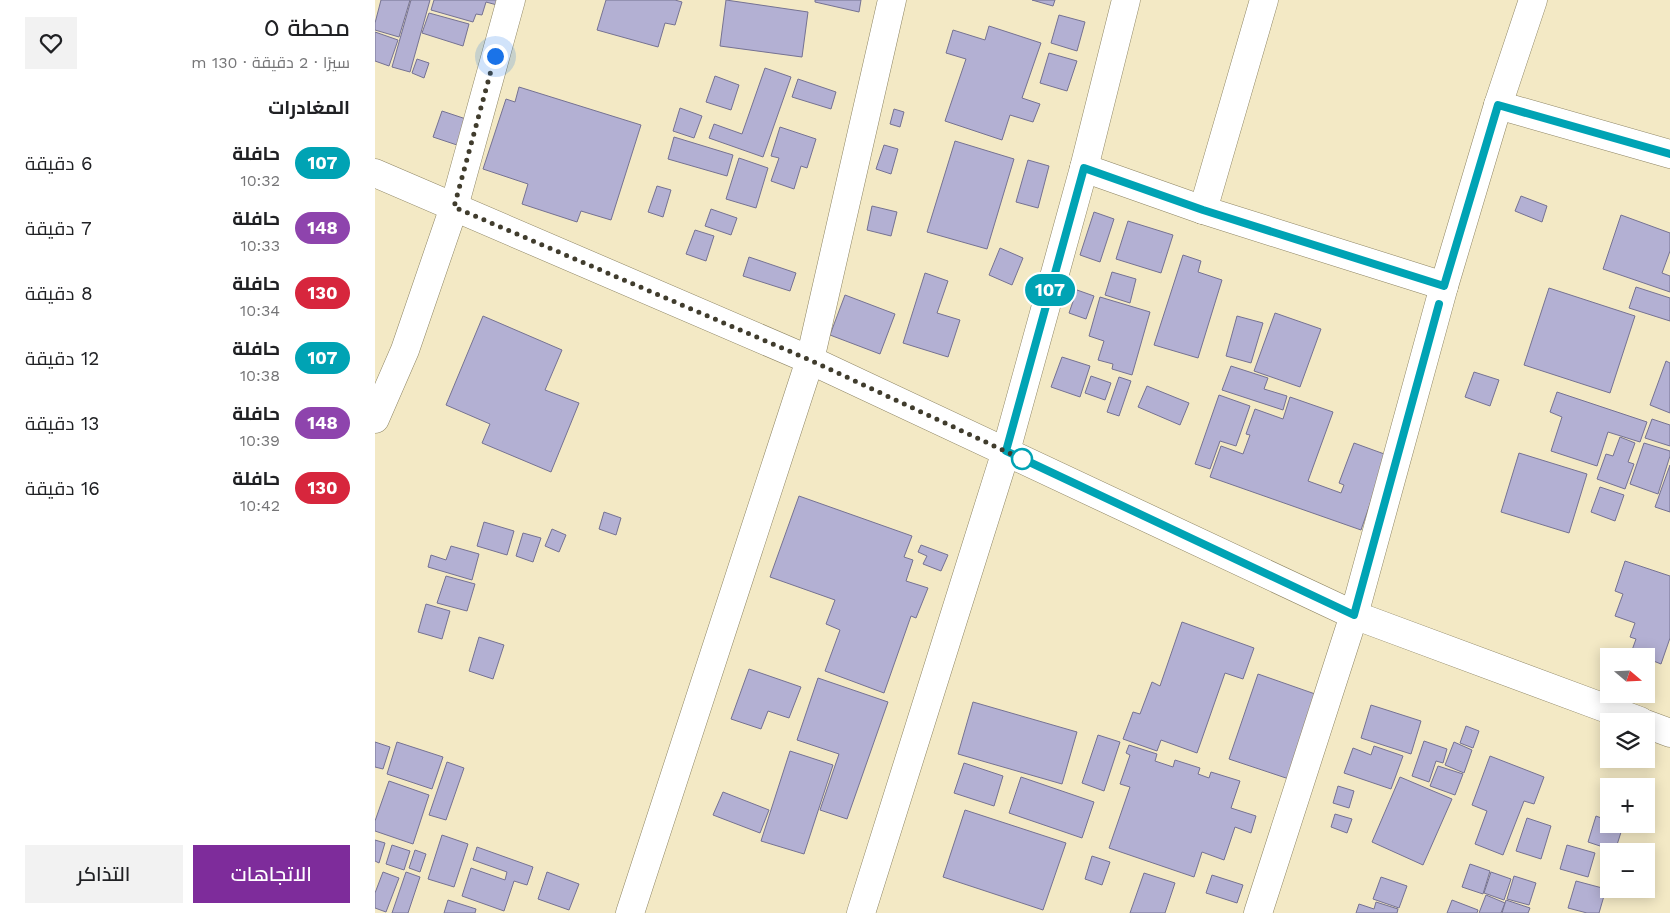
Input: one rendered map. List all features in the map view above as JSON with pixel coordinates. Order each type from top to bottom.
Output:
[{"type":"street","points":[[375,419],[405,350],[454,207],[511,0]]},
{"type":"street","points":[[630,913],[810,360],[892,0]]},
{"type":"street","points":[[861,913],[1006,451],[1084,168],[1126,0]]},
{"type":"street","points":[[1203,210],[1263,0]]},
{"type":"street","points":[[1258,913],[1354,615],[1444,286],[1498,105],[1533,0]]},
{"type":"street","points":[[1498,105],[1670,154]]},
{"type":"street","points":[[1084,168],[1203,210],[1444,286]]},
{"type":"street","points":[[375,173],[810,360],[1354,615],[1617,713]]},
{"type":"street","points":[[1655,727],[1670,733]]},
{"type":"building","points":[[381,0],[410,0],[399,37],[375,30]]},
{"type":"building","points":[[411,0],[430,0],[410,72],[392,67]]},
{"type":"building","points":[[434,0],[509,0],[497,5],[486,2],[482,15],[476,14],[473,22],[431,10]]},
{"type":"building","points":[[606,0],[675,0],[682,2],[675,25],[665,23],[658,47],[597,30]]},
{"type":"building","points":[[726,0],[808,12],[802,57],[720,46]]},
{"type":"building","points":[[815,0],[861,0],[859,12],[815,2]]},
{"type":"building","points":[[1032,0],[1055,0],[1053,6]]},
{"type":"building","points":[[429,13],[469,24],[463,46],[422,33]]},
{"type":"building","points":[[1059,15],[1085,22],[1077,51],[1051,43]]},
{"type":"building","points":[[989,26],[1041,43],[1022,98],[1040,104],[1033,122],[1010,115],[1002,140],[945,121],[966,59],[946,53],[953,30],[985,40]]},
{"type":"building","points":[[375,32],[398,40],[389,66],[375,61]]},
{"type":"building","points":[[1049,53],[1077,61],[1067,91],[1040,83]]},
{"type":"building","points":[[417,59],[429,63],[424,78],[412,73]]},
{"type":"building","points":[[765,68],[791,77],[763,157],[709,138],[714,124],[742,134]]},
{"type":"building","points":[[715,76],[739,85],[731,110],[706,102]]},
{"type":"building","points":[[798,79],[836,92],[831,109],[792,97]]},
{"type":"building","points":[[519,87],[641,125],[611,220],[581,211],[577,222],[522,204],[528,184],[483,169],[506,99],[515,102]]},
{"type":"building","points":[[680,108],[702,116],[694,138],[673,131]]},
{"type":"building","points":[[894,109],[904,112],[900,127],[890,124]]},
{"type":"building","points":[[442,111],[466,119],[457,145],[433,137]]},
{"type":"building","points":[[780,127],[816,139],[807,168],[801,166],[794,189],[771,181],[779,158],[771,156]]},
{"type":"building","points":[[674,137],[733,155],[727,176],[668,159]]},
{"type":"building","points":[[955,141],[1014,159],[987,249],[927,232]]},
{"type":"building","points":[[884,145],[898,149],[891,174],[876,169]]},
{"type":"building","points":[[739,158],[768,168],[756,208],[726,199]]},
{"type":"building","points":[[1028,160],[1049,166],[1038,208],[1016,202]]},
{"type":"building","points":[[657,186],[671,190],[663,217],[648,212]]},
{"type":"building","points":[[1521,196],[1547,206],[1542,222],[1515,211]]},
{"type":"building","points":[[872,206],[897,212],[891,236],[867,230]]},
{"type":"building","points":[[711,209],[737,218],[731,235],[705,226]]},
{"type":"building","points":[[1094,212],[1114,219],[1100,262],[1080,255]]},
{"type":"building","points":[[1621,215],[1670,233],[1670,251],[1662,273],[1670,276],[1670,292],[1603,269]]},
{"type":"building","points":[[1128,221],[1173,235],[1161,273],[1116,259]]},
{"type":"building","points":[[695,230],[714,236],[706,261],[686,254]]},
{"type":"building","points":[[1000,248],[1023,258],[1012,285],[989,275]]},
{"type":"building","points":[[1183,255],[1201,261],[1198,272],[1222,280],[1198,358],[1154,345]]},
{"type":"building","points":[[749,257],[796,273],[790,291],[743,276]]},
{"type":"building","points":[[1112,272],[1136,279],[1130,303],[1105,295]]},
{"type":"building","points":[[925,273],[948,281],[937,313],[960,320],[948,357],[903,343]]},
{"type":"building","points":[[1636,287],[1670,298],[1670,321],[1629,308]]},
{"type":"building","points":[[1549,288],[1635,316],[1610,393],[1524,365]]},
{"type":"building","points":[[1077,290],[1094,296],[1086,319],[1069,313]]},
{"type":"building","points":[[845,295],[895,314],[880,354],[830,335]]},
{"type":"building","points":[[1100,297],[1150,312],[1132,375],[1112,369],[1113,364],[1098,360],[1104,341],[1089,336]]},
{"type":"building","points":[[1275,313],[1321,329],[1300,387],[1254,371]]},
{"type":"building","points":[[483,316],[562,350],[545,390],[579,403],[551,472],[482,443],[490,424],[446,405]]},
{"type":"building","points":[[1237,316],[1263,323],[1251,363],[1226,356]]},
{"type":"building","points":[[1062,357],[1090,366],[1080,397],[1051,387]]},
{"type":"building","points":[[1666,361],[1670,363],[1670,413],[1650,405]]},
{"type":"building","points":[[1231,366],[1268,378],[1264,389],[1287,396],[1283,410],[1222,390]]},
{"type":"building","points":[[1474,372],[1499,380],[1490,406],[1465,397]]},
{"type":"building","points":[[1091,376],[1111,383],[1105,400],[1085,393]]},
{"type":"building","points":[[1119,377],[1131,381],[1119,416],[1107,412]]},
{"type":"building","points":[[1147,386],[1189,403],[1180,425],[1138,407]]},
{"type":"building","points":[[1557,392],[1647,422],[1640,442],[1608,432],[1597,466],[1551,451],[1562,417],[1550,412]]},
{"type":"building","points":[[1219,395],[1250,406],[1236,446],[1220,441],[1210,469],[1195,464]]},
{"type":"building","points":[[1290,397],[1333,412],[1308,481],[1341,493],[1344,485],[1339,483],[1354,443],[1387,455],[1361,530],[1210,477],[1221,446],[1243,454],[1250,435],[1246,434],[1255,409],[1283,419]]},
{"type":"building","points":[[1652,419],[1670,425],[1670,446],[1645,438]]},
{"type":"building","points":[[1620,437],[1635,443],[1628,462],[1634,464],[1625,489],[1597,479],[1606,454],[1613,456]]},
{"type":"building","points":[[1644,443],[1670,451],[1658,494],[1630,484]]},
{"type":"building","points":[[1519,453],[1587,474],[1569,533],[1501,512]]},
{"type":"building","points":[[1670,465],[1670,512],[1655,507]]},
{"type":"building","points":[[1600,487],[1624,495],[1615,521],[1591,512]]},
{"type":"building","points":[[799,496],[912,536],[904,557],[913,560],[906,581],[928,588],[916,618],[911,616],[884,693],[825,671],[840,630],[826,624],[835,600],[770,577]]},
{"type":"building","points":[[604,512],[621,518],[616,535],[599,529]]},
{"type":"building","points":[[484,522],[514,531],[507,555],[477,546]]},
{"type":"building","points":[[552,529],[566,535],[559,552],[545,546]]},
{"type":"building","points":[[523,533],[541,538],[533,562],[516,556]]},
{"type":"building","points":[[921,545],[948,555],[941,571],[923,564],[927,556],[918,552]]},
{"type":"building","points":[[451,546],[479,554],[472,580],[428,567],[431,555],[446,560]]},
{"type":"building","points":[[1625,561],[1670,576],[1670,638],[1661,664],[1655,662],[1655,648],[1633,648],[1636,639],[1630,637],[1635,623],[1615,616],[1623,594],[1615,591]]},
{"type":"building","points":[[446,576],[475,584],[467,611],[437,603]]},
{"type":"building","points":[[426,604],[450,611],[442,639],[418,632]]},
{"type":"building","points":[[1182,622],[1254,648],[1243,679],[1225,673],[1197,753],[1161,740],[1157,751],[1123,739],[1133,712],[1140,714],[1152,682],[1160,686]]},
{"type":"building","points":[[479,637],[504,645],[493,679],[469,671]]},
{"type":"building","points":[[749,669],[801,687],[789,718],[768,711],[761,729],[731,719]]},
{"type":"building","points":[[1258,674],[1318,695],[1289,779],[1229,759]]},
{"type":"building","points":[[818,678],[888,702],[847,819],[820,810],[839,754],[797,740]]},
{"type":"building","points":[[973,702],[1077,732],[1062,784],[958,754]]},
{"type":"building","points":[[1371,705],[1421,721],[1411,754],[1361,738]]},
{"type":"building","points":[[1466,726],[1479,731],[1473,748],[1460,743]]},
{"type":"building","points":[[1098,735],[1120,742],[1104,791],[1082,783]]},
{"type":"building","points":[[1424,741],[1447,749],[1443,763],[1436,761],[1429,782],[1412,776]]},
{"type":"building","points":[[375,742],[390,747],[383,769],[375,767]]},
{"type":"building","points":[[397,742],[443,757],[432,789],[387,774]]},
{"type":"building","points":[[1454,742],[1472,750],[1464,773],[1445,765]]},
{"type":"building","points":[[1129,745],[1157,754],[1155,761],[1173,767],[1175,760],[1200,768],[1198,774],[1209,778],[1211,772],[1240,781],[1231,808],[1256,816],[1251,833],[1235,827],[1224,860],[1202,852],[1194,877],[1109,848],[1130,787],[1120,784],[1130,755],[1126,753]]},
{"type":"building","points":[[1374,746],[1403,756],[1391,789],[1344,773],[1353,748],[1371,755]]},
{"type":"building","points":[[790,751],[833,765],[804,854],[761,841]]},
{"type":"building","points":[[1490,756],[1544,777],[1534,804],[1524,801],[1503,855],[1475,844],[1487,811],[1472,805]]},
{"type":"building","points":[[447,762],[464,768],[446,820],[429,815]]},
{"type":"building","points":[[964,763],[1003,776],[994,806],[954,793]]},
{"type":"building","points":[[1438,766],[1463,774],[1455,795],[1430,786]]},
{"type":"building","points":[[1021,777],[1094,802],[1082,838],[1009,813]]},
{"type":"building","points":[[1400,777],[1452,799],[1423,865],[1372,842]]},
{"type":"building","points":[[389,781],[429,795],[413,844],[375,831],[375,821]]},
{"type":"building","points":[[1338,786],[1354,791],[1349,808],[1333,803]]},
{"type":"building","points":[[723,792],[769,810],[760,833],[713,815]]},
{"type":"building","points":[[965,810],[1066,843],[1043,910],[943,877]]},
{"type":"building","points":[[1335,814],[1352,819],[1347,833],[1331,827]]},
{"type":"building","points":[[1596,816],[1600,818],[1600,833],[1621,833],[1618,843],[1600,843],[1600,846],[1588,842]]},
{"type":"building","points":[[1527,818],[1551,826],[1541,859],[1516,851]]},
{"type":"building","points":[[442,835],[468,844],[454,887],[428,879]]},
{"type":"building","points":[[375,840],[385,843],[379,863],[375,861]]},
{"type":"building","points":[[392,845],[410,851],[404,870],[386,864]]},
{"type":"building","points":[[1567,845],[1595,853],[1588,877],[1560,869]]},
{"type":"building","points":[[477,847],[533,867],[527,885],[514,881],[504,911],[462,896],[471,868],[505,880],[507,872],[473,860]]},
{"type":"building","points":[[415,850],[426,854],[420,872],[409,868]]},
{"type":"building","points":[[1092,856],[1110,862],[1102,885],[1085,879]]},
{"type":"building","points":[[1470,864],[1490,871],[1483,894],[1462,887]]},
{"type":"building","points":[[383,872],[399,878],[386,912],[375,908],[375,893]]},
{"type":"building","points":[[406,872],[420,877],[408,913],[392,913]]},
{"type":"building","points":[[547,872],[579,884],[569,910],[538,899]]},
{"type":"building","points":[[1491,872],[1511,879],[1504,900],[1484,893]]},
{"type":"building","points":[[1144,873],[1175,883],[1165,913],[1130,913]]},
{"type":"building","points":[[1212,875],[1243,885],[1237,903],[1206,893]]},
{"type":"building","points":[[1514,876],[1536,883],[1529,905],[1507,899]]},
{"type":"building","points":[[1381,877],[1407,886],[1399,908],[1373,899]]},
{"type":"building","points":[[1576,881],[1600,887],[1600,898],[1603,898],[1599,913],[1587,913],[1568,908]]},
{"type":"building","points":[[1486,895],[1505,903],[1501,913],[1479,913]]},
{"type":"building","points":[[448,900],[476,909],[475,913],[444,913]]},
{"type":"building","points":[[1452,900],[1478,910],[1477,913],[1447,913]]},
{"type":"building","points":[[1506,900],[1530,908],[1528,913],[1502,913]]},
{"type":"building","points":[[1376,902],[1398,909],[1397,913],[1356,913],[1359,904],[1374,909]]},
{"type":"bus line","name":"107","points":[[1439,304],[1354,615],[1006,451],[1084,168],[1203,210],[1444,286],[1498,105],[1670,154]]},
{"type":"route","points":[[495,56],[454,207],[810,360],[1022,459]]}]
